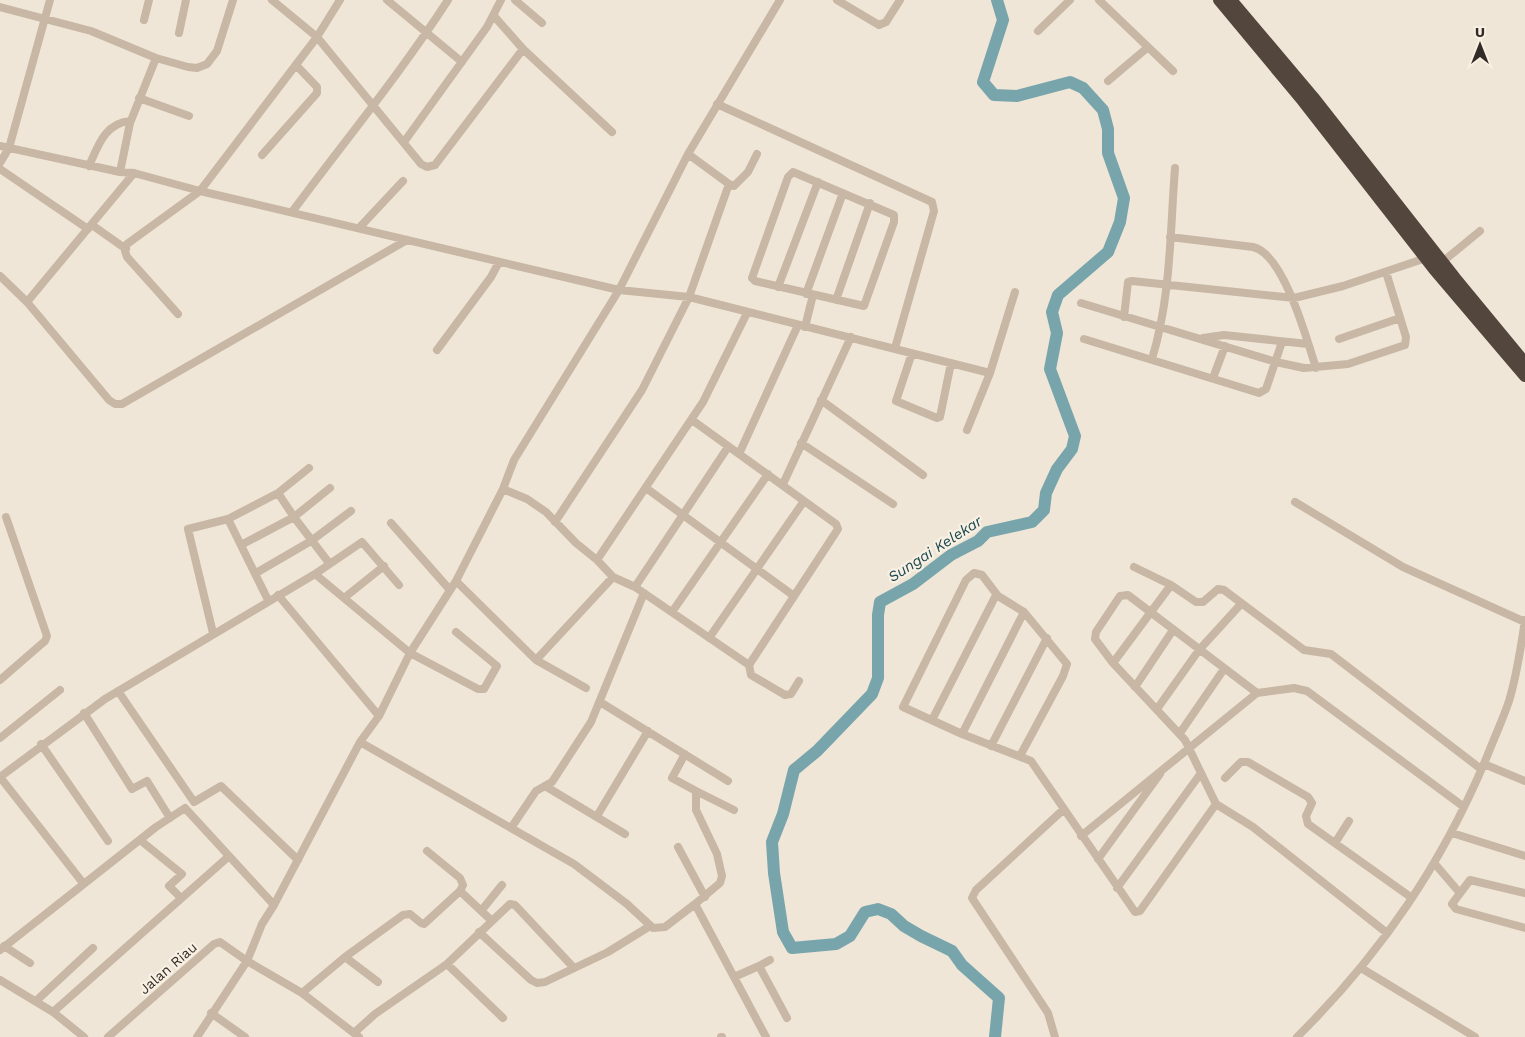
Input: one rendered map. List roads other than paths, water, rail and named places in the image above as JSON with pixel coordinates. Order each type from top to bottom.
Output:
[{"type":"highway","points":[[1219,0],[1354,158]]},
{"type":"highway","points":[[1231,0],[1525,376]]},
{"type":"highway","points":[[1434,261],[1525,363]]},
{"type":"street","points":[[0,163],[9,148],[50,0]]},
{"type":"street","points":[[144,20],[149,0]]},
{"type":"street","points":[[179,33],[186,0]]},
{"type":"street","points":[[0,7],[91,31],[156,58],[192,68],[207,64],[217,51],[233,0]]},
{"type":"street","points":[[272,0],[318,37],[374,107],[422,164],[427,167],[435,165],[523,49]]},
{"type":"street","points":[[178,314],[127,256],[127,244],[200,191],[318,37],[340,0]]},
{"type":"street","points":[[388,0],[462,62]]},
{"type":"street","points":[[292,212],[343,143],[374,107],[448,0]]},
{"type":"street","points":[[404,142],[494,16],[501,0]]},
{"type":"street","points":[[515,0],[542,23]]},
{"type":"street","points":[[197,1037],[247,961],[262,924],[274,905],[360,742],[379,716],[410,652],[456,581],[503,490],[514,460],[619,290],[688,154],[780,0]]},
{"type":"street","points":[[837,0],[879,25],[886,22],[900,0]]},
{"type":"street","points":[[1038,31],[1070,0]]},
{"type":"street","points":[[1100,0],[1173,71]]},
{"type":"street","points":[[494,16],[523,49],[612,132]]},
{"type":"street","points":[[1108,81],[1148,48]]},
{"type":"street","points":[[120,172],[130,121],[156,58]]},
{"type":"street","points":[[262,155],[317,93],[317,87],[296,65]]},
{"type":"street","points":[[139,98],[189,116]]},
{"type":"street","points":[[717,104],[932,202],[934,211],[895,348]]},
{"type":"street","points":[[89,166],[105,133],[123,122],[130,121]]},
{"type":"street","points":[[0,146],[89,166],[134,173],[200,191],[619,290],[689,297],[990,373]]},
{"type":"street","points":[[688,154],[729,184],[736,185],[746,176],[757,154]]},
{"type":"street","points":[[0,168],[90,227],[126,248]]},
{"type":"street","points":[[1152,359],[1162,327],[1168,284],[1175,168]]},
{"type":"street","points":[[26,302],[134,173]]},
{"type":"street","points":[[791,173],[797,173],[843,193],[892,213],[895,218],[868,301],[865,305],[860,306],[755,281],[752,275],[791,173]]},
{"type":"street","points":[[359,228],[403,181]]},
{"type":"street","points":[[778,287],[818,182]]},
{"type":"street","points":[[555,522],[636,402],[689,297],[729,184]]},
{"type":"street","points":[[739,454],[801,326],[843,193]]},
{"type":"street","points":[[836,300],[870,204]]},
{"type":"street","points":[[1124,317],[1126,289],[1130,282],[1168,284],[1294,298],[1343,286],[1386,272],[1434,261],[1480,231]]},
{"type":"street","points":[[1170,237],[1260,249],[1294,298],[1316,368]]},
{"type":"street","points":[[0,276],[26,302],[109,400],[115,404],[122,404],[407,240]]},
{"type":"street","points":[[437,350],[491,277],[499,262]]},
{"type":"street","points":[[1081,303],[1289,366],[1316,368],[1348,364],[1402,347],[1406,343],[1406,337],[1386,272]]},
{"type":"street","points":[[967,430],[990,373],[1015,292]]},
{"type":"street","points":[[597,560],[692,420],[710,390],[747,313]]},
{"type":"street","points":[[1339,339],[1400,318]]},
{"type":"street","points":[[1201,338],[1224,335],[1308,344]]},
{"type":"street","points":[[782,484],[851,337]]},
{"type":"street","points":[[1084,339],[1261,393],[1266,389],[1282,342]]},
{"type":"street","points":[[1213,378],[1225,346]]},
{"type":"street","points":[[912,353],[896,401],[937,418],[940,417],[951,363]]},
{"type":"street","points":[[821,400],[923,475]]},
{"type":"street","points":[[692,420],[836,524],[838,531],[749,665],[750,675],[785,695],[789,695],[798,681]]},
{"type":"street","points":[[802,443],[893,504]]},
{"type":"street","points":[[635,587],[728,447]]},
{"type":"street","points":[[213,633],[188,530],[191,526],[228,519],[278,492],[309,468]]},
{"type":"street","points":[[672,612],[768,474]]},
{"type":"street","points":[[241,545],[294,517],[330,488]]},
{"type":"street","points":[[646,488],[681,516],[794,596]]},
{"type":"street","points":[[503,490],[532,502],[597,560],[613,577],[635,587],[749,665]]},
{"type":"street","points":[[278,492],[294,517],[329,563]]},
{"type":"street","points":[[709,638],[804,501]]},
{"type":"street","points":[[1295,502],[1377,554],[1525,621],[1518,662],[1508,702],[1483,766],[1452,833],[1435,864],[1362,968],[1337,997],[1297,1037]]},
{"type":"street","points":[[256,573],[312,541],[351,511]]},
{"type":"street","points":[[0,680],[45,641],[47,636],[6,517]]},
{"type":"street","points":[[228,519],[268,600]]},
{"type":"street","points":[[391,523],[450,590]]},
{"type":"street","points":[[83,883],[0,777],[84,713],[213,633],[315,574],[362,542],[399,585]]},
{"type":"street","points":[[344,598],[384,566]]},
{"type":"street","points":[[1134,567],[1171,585],[1194,602],[1200,603],[1221,589],[1304,650],[1331,654],[1483,766],[1525,781]]},
{"type":"street","points":[[1020,756],[1067,668],[1066,660],[1024,612],[998,596],[982,575],[974,573],[966,580],[903,707],[962,734],[1020,756],[1035,766],[1133,910],[1139,912],[1216,804]]},
{"type":"street","points":[[315,574],[410,652],[478,689],[484,689],[497,666],[456,632]]},
{"type":"street","points":[[536,660],[613,577]]},
{"type":"street","points":[[456,581],[536,660],[586,688]]},
{"type":"street","points":[[1113,662],[1171,585]]},
{"type":"street","points":[[511,828],[536,791],[552,782],[583,735],[600,702],[644,593]]},
{"type":"street","points":[[278,594],[379,716]]},
{"type":"street","points":[[1257,693],[1128,595],[1118,599],[1095,635],[1097,642],[1113,662],[1180,733],[1190,747],[1216,804],[1253,827],[1387,933]]},
{"type":"street","points":[[932,720],[994,598],[998,596]]},
{"type":"street","points":[[1157,709],[1199,650],[1241,604]]},
{"type":"street","points":[[962,734],[1024,612]]},
{"type":"street","points":[[1135,687],[1173,630]]},
{"type":"street","points":[[991,746],[1047,638]]},
{"type":"street","points":[[1180,733],[1224,668]]},
{"type":"street","points":[[1081,836],[1166,765],[1257,693],[1294,688],[1306,691],[1464,807]]},
{"type":"street","points":[[0,738],[60,690]]},
{"type":"street","points":[[118,691],[194,802]]},
{"type":"street","points":[[600,702],[728,780]]},
{"type":"street","points":[[84,713],[132,790],[147,781],[170,818]]},
{"type":"street","points":[[597,816],[648,731]]},
{"type":"street","points":[[360,742],[574,864],[627,904],[650,926],[656,929],[665,927],[705,897],[720,883],[722,876],[717,854],[696,810],[696,790]]},
{"type":"street","points":[[41,744],[108,841]]},
{"type":"street","points":[[685,754],[672,778],[734,810]]},
{"type":"street","points":[[1225,778],[1241,762],[1248,762],[1308,797],[1312,803],[1306,816],[1307,822],[1412,898]]},
{"type":"street","points":[[1098,859],[1166,765]]},
{"type":"street","points":[[1118,888],[1201,773]]},
{"type":"street","points":[[30,963],[2,948],[140,840],[194,802],[221,786],[298,860]]},
{"type":"street","points":[[545,786],[625,834]]},
{"type":"street","points":[[185,808],[274,905]]},
{"type":"street","points":[[1055,1037],[1048,1012],[972,898],[976,890],[1064,809]]},
{"type":"street","points":[[1335,843],[1348,821]]},
{"type":"street","points":[[1452,833],[1525,856]]},
{"type":"street","points":[[140,840],[182,874],[169,886],[180,898]]},
{"type":"street","points":[[678,847],[705,897]]},
{"type":"street","points":[[302,993],[345,957],[406,914],[411,914],[421,923],[426,923],[460,891],[462,884],[460,878],[427,851]]},
{"type":"street","points":[[53,1012],[228,857]]},
{"type":"street","points":[[1435,864],[1459,892]]},
{"type":"street","points":[[1525,893],[1468,880],[1452,904],[1454,909],[1525,928]]},
{"type":"street","points":[[481,911],[502,885]]},
{"type":"street","points":[[460,891],[492,921]]},
{"type":"street","points":[[695,904],[766,1037]]},
{"type":"street","points":[[247,961],[302,993],[357,1035],[375,1014],[447,964],[509,905],[515,905],[574,968]]},
{"type":"street","points":[[480,932],[534,982],[543,982],[631,940],[650,926]]},
{"type":"street","name":"Jalan Riau","points":[[108,1037],[217,942],[223,943],[247,961]]},
{"type":"street","points":[[36,1001],[93,948]]},
{"type":"street","points":[[345,957],[378,982]]},
{"type":"street","points":[[734,977],[770,960]]},
{"type":"street","points":[[447,964],[503,1018]]},
{"type":"street","points":[[758,966],[787,1018]]},
{"type":"street","points":[[1362,968],[1475,1037]]},
{"type":"street","points":[[0,980],[53,1012],[84,1037]]},
{"type":"street","points":[[211,1013],[245,1037]]},
{"type":"street","points":[[69,1037],[76,1030]]},
{"type":"waterway","name":"Sungai Kelekar","points":[[995,1037],[999,998],[962,965],[952,951],[904,926],[891,914],[878,909],[865,912],[850,936],[836,944],[792,948],[783,932],[774,873],[772,842],[783,814],[794,770],[817,751],[872,694],[878,678],[878,615],[880,602],[913,584],[951,555],[978,541],[987,532],[1032,522],[1044,510],[1046,493],[1057,469],[1072,449],[1075,436],[1050,369],[1057,333],[1052,312],[1058,295],[1108,252],[1120,222],[1124,198],[1108,153],[1108,129],[1103,110],[1083,88],[1070,82],[1017,96],[994,95],[983,82],[1003,20],[997,0]]}]
